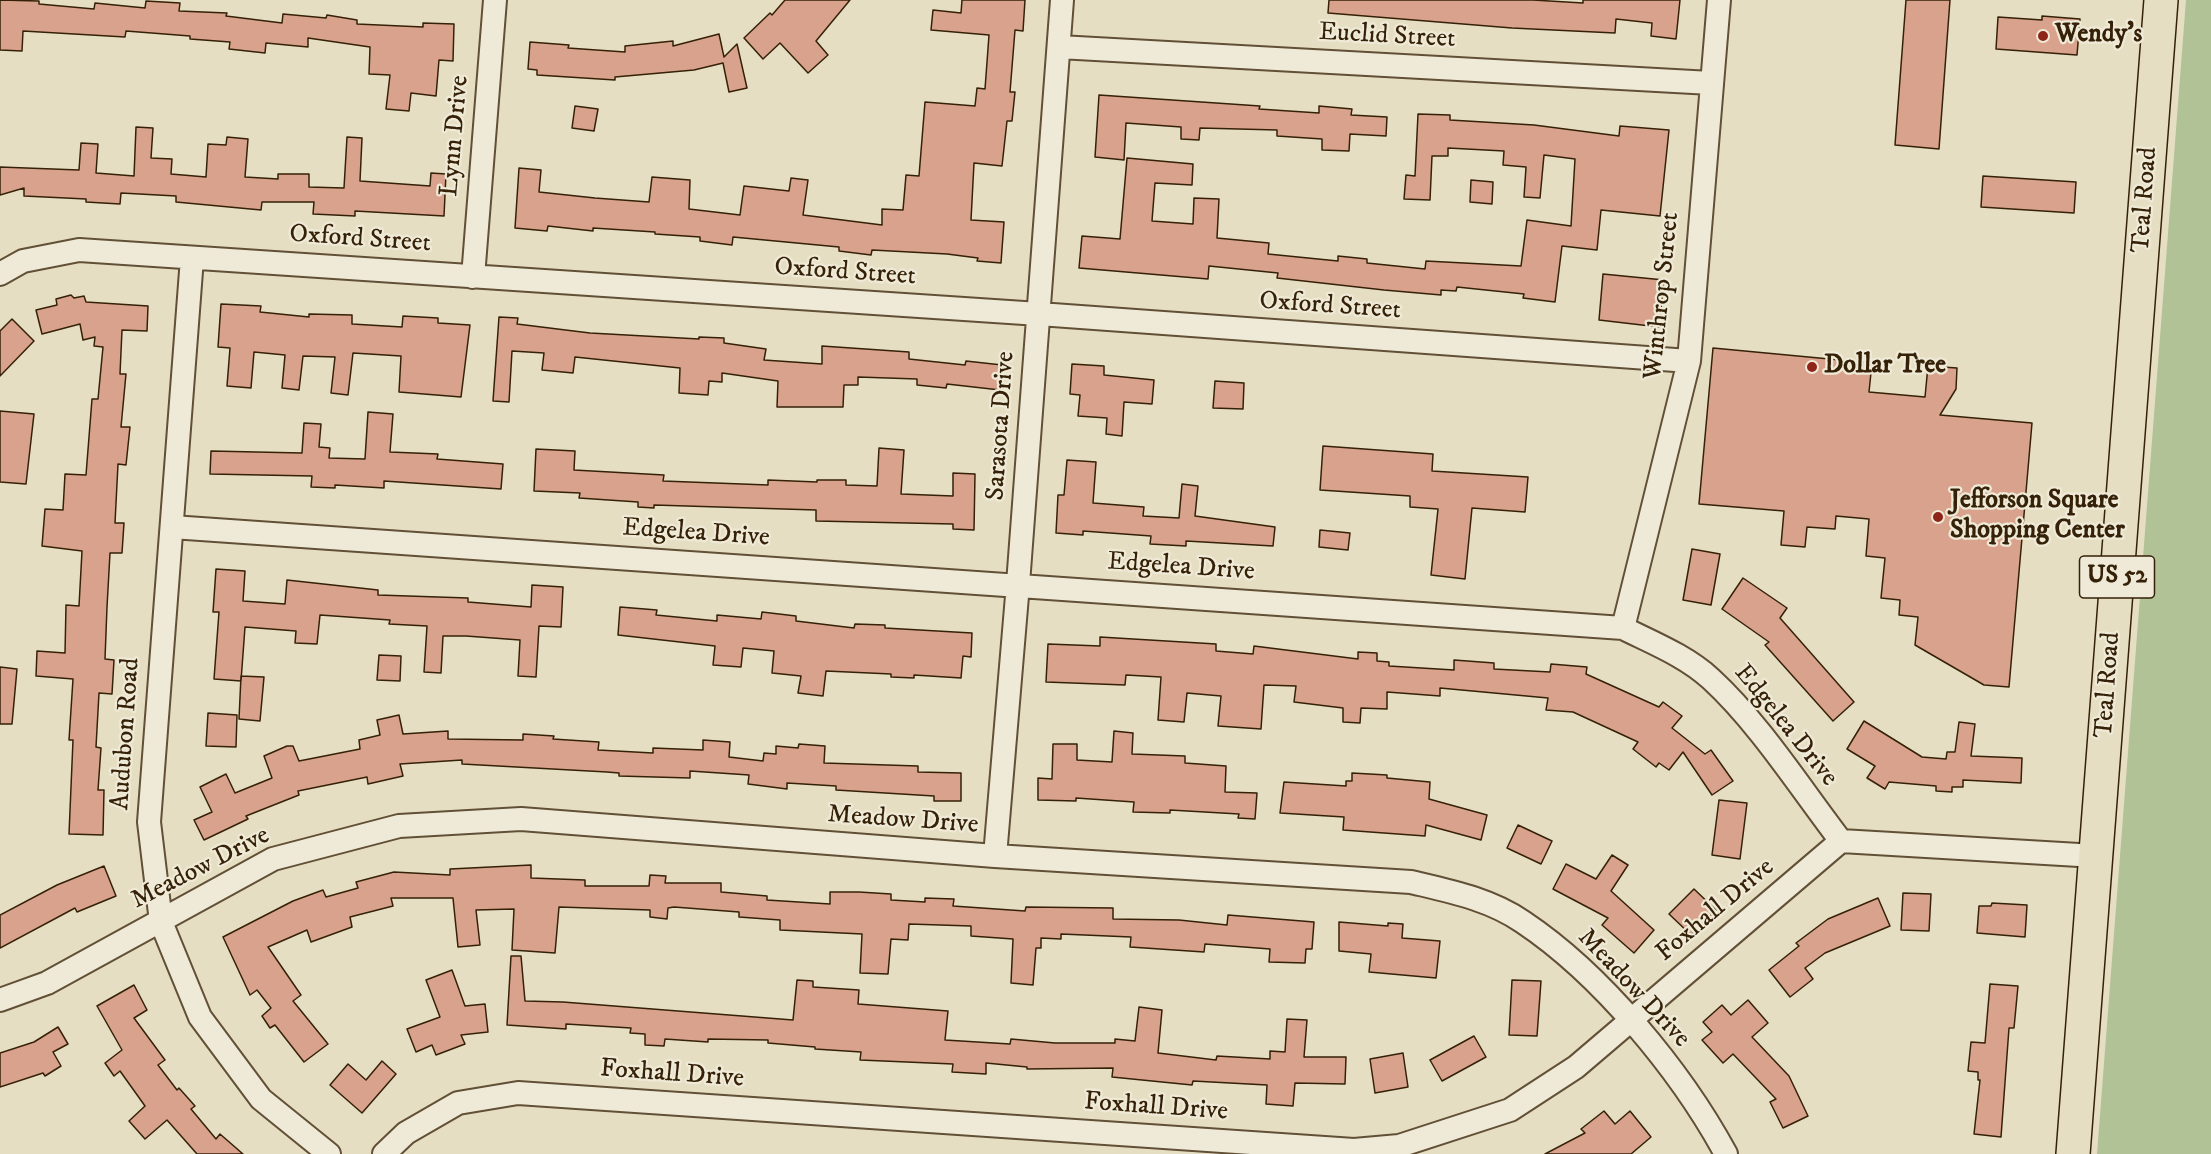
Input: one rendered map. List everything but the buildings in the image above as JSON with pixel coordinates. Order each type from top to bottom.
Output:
[{"type":"main road","name":"Teal Road","points":[[2073,1154],[2161,0]]},
{"type":"street","name":"Lynn Drive","points":[[473,277],[495,0]]},
{"type":"street","name":"Sarasota Drive","points":[[994,856],[1018,584],[1062,0]]},
{"type":"street","name":"Winthrop Street","points":[[1623,628],[1689,361],[1719,0]]},
{"type":"street","name":"Euclid Street","points":[[1059,47],[1711,83]]},
{"type":"street","name":"Oxford Street","points":[[0,274],[23,261],[79,250],[1039,314],[1689,361]]},
{"type":"street","name":"Audubon Road","points":[[192,258],[149,822],[161,922],[200,1017],[261,1099],[329,1154]]},
{"type":"street","name":"Edgelea Drive","points":[[172,527],[1018,584],[1623,628],[1676,654],[1710,678],[1742,712],[1841,841]]},
{"type":"street","name":"Meadow Drive","points":[[0,1000],[47,983],[273,859],[399,826],[521,819],[994,856],[1412,882],[1469,896],[1522,921],[1573,961],[1631,1021],[1702,1111],[1726,1154]]},
{"type":"street","points":[[1841,841],[2096,856]]},
{"type":"street","name":"Foxhall Drive","points":[[384,1154],[406,1133],[458,1103],[518,1093],[1354,1150],[1399,1146],[1510,1110],[1576,1066],[1841,841]]},
{"type":"green space","points":[[2186,0],[2211,0],[2211,1154],[2097,1154]]},
{"type":"place","name":"Wendy's","points":[[2043,36]]},
{"type":"place","name":"Dollar Tree","points":[[1812,367]]},
{"type":"place","name":"Jefforson Square Shopping Center","points":[[1938,517]]}]
